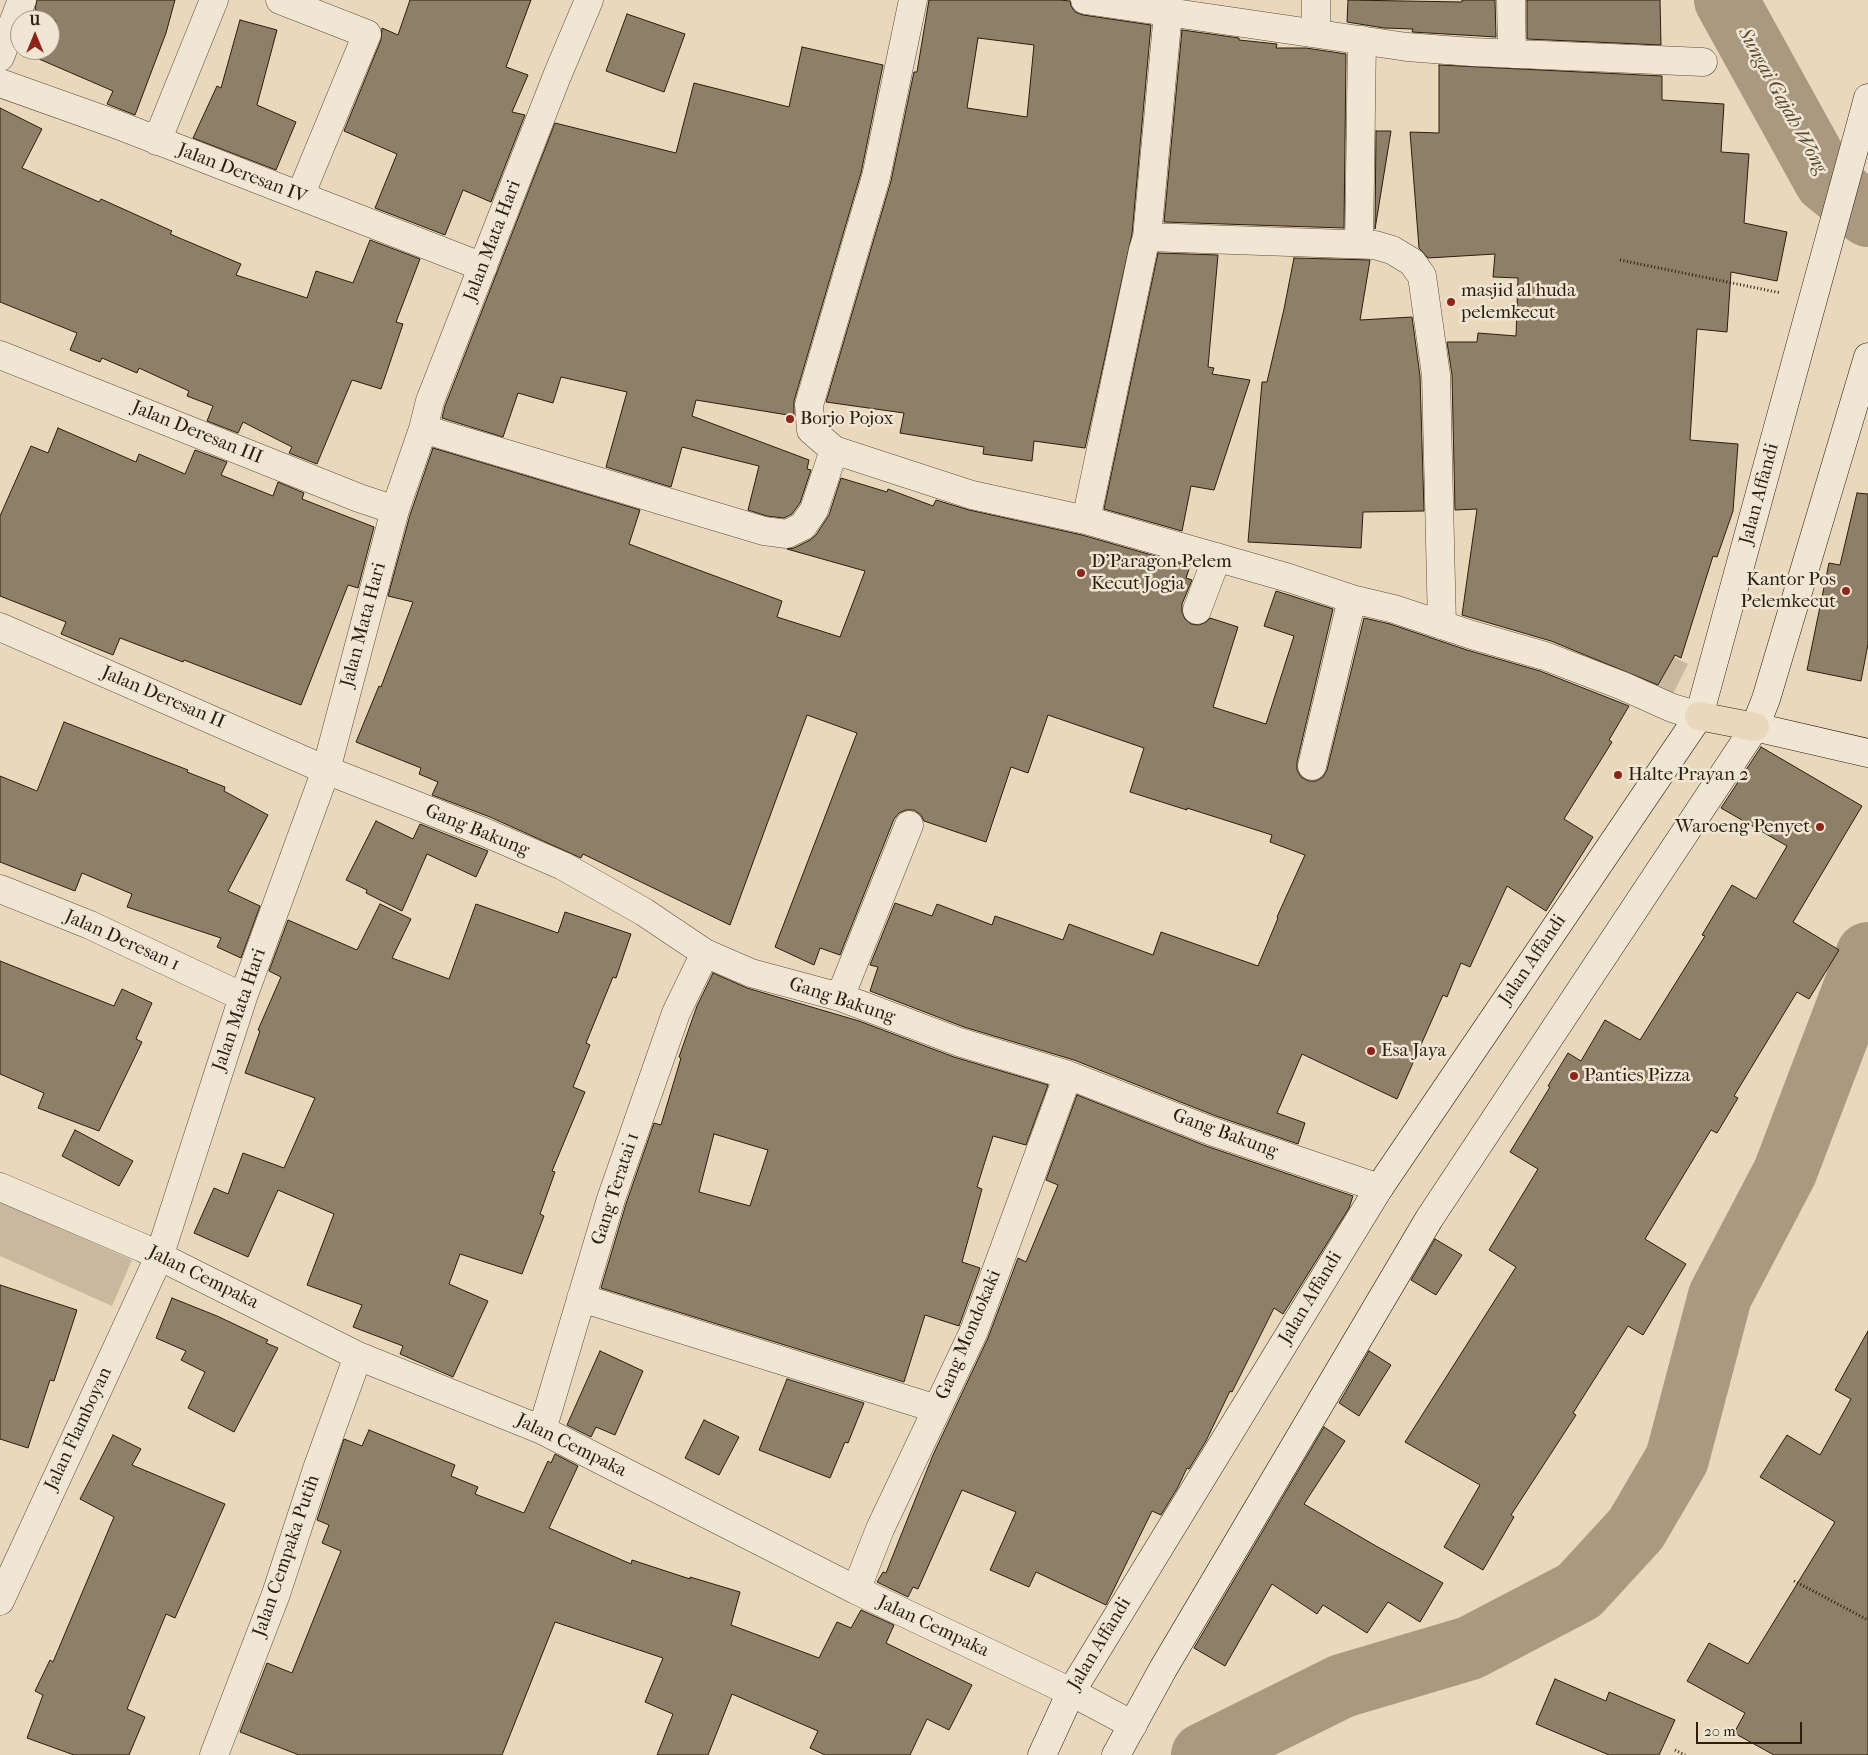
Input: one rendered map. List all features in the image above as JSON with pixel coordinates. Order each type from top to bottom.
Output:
[{"type":"main road","points":[[1699,716],[1755,727]]},
{"type":"street","points":[[0,56],[22,0]]},
{"type":"street","points":[[156,141],[214,0]]},
{"type":"street","points":[[280,0],[367,34],[300,196]]},
{"type":"street","name":"Jalan Mata Hari","points":[[159,1257],[243,997],[326,770],[395,510],[423,429],[430,401],[558,76],[590,0]]},
{"type":"street","points":[[913,0],[876,177],[809,405],[811,430],[834,450],[972,495],[1086,520],[1289,578],[1352,599],[1394,609],[1472,636],[1545,656],[1623,686],[1672,708],[1699,716]]},
{"type":"street","points":[[1316,0],[1316,33]]},
{"type":"street","points":[[1511,0],[1512,54]]},
{"type":"street","points":[[1101,1],[1168,13],[1407,47],[1512,54],[1703,62]]},
{"type":"street","points":[[1086,520],[1147,237],[1168,13]]},
{"type":"street","points":[[1359,244],[1362,40]]},
{"type":"street","name":"Jalan Deresan IV","points":[[0,83],[483,267]]},
{"type":"street","name":"Jalan Affandi","points":[[1042,1755],[1071,1692],[1379,1188],[1699,716],[1868,100]]},
{"type":"street","points":[[1147,237],[1375,245],[1392,250],[1412,262],[1422,276],[1436,376],[1442,625]]},
{"type":"street","name":"Jalan Deresan III","points":[[0,355],[350,494],[395,510]]},
{"type":"street","points":[[1116,1755],[1163,1668],[1429,1219],[1755,727],[1766,699],[1868,357]]},
{"type":"street","points":[[423,429],[764,532],[787,534],[803,526],[814,510],[834,450]]},
{"type":"street","points":[[1197,610],[1217,557]]},
{"type":"street","points":[[1312,766],[1352,599]]},
{"type":"street","name":"Jalan Deresan II","points":[[0,627],[326,770]]},
{"type":"street","points":[[1755,727],[1868,753]]},
{"type":"street","name":"Gang Bakung","points":[[326,770],[484,832],[563,866],[644,912],[706,953],[751,973],[840,997],[959,1042],[1068,1075],[1211,1131],[1379,1188]]},
{"type":"street","points":[[840,997],[910,825]]},
{"type":"street","name":"Jalan Deresan 1","points":[[0,889],[90,925],[243,997]]},
{"type":"street","name":"Gang Teratai 1","points":[[542,1430],[611,1199],[676,1013],[706,953]]},
{"type":"street","name":"Gang Mondokaki","points":[[856,1590],[880,1529],[974,1331],[1068,1075]]},
{"type":"street","name":"Jalan Cempaka","points":[[0,1187],[159,1257],[358,1356],[542,1430],[856,1590],[1071,1692],[1133,1725]]},
{"type":"street","name":"Jalan Flamboyan","points":[[0,1601],[159,1257]]},
{"type":"street","points":[[581,1298],[938,1409]]},
{"type":"street","name":"Jalan Cempaka Putih","points":[[214,1755],[276,1594],[317,1469],[358,1356]]},
{"type":"path","points":[[1620,260],[1813,300]]},
{"type":"path","points":[[1794,1581],[1868,1620]]},
{"type":"path","points":[[1675,1750],[1685,1755]]},
{"type":"shaded area","points":[[1674,657],[1688,664],[1670,700],[1655,692]]},
{"type":"shaded area","points":[[0,1202],[132,1260],[112,1306],[0,1256]]},
{"type":"building","points":[[37,0],[175,0],[166,33],[135,115],[107,104],[113,91],[41,60],[60,60],[60,10],[35,9]]},
{"type":"building","points":[[410,0],[531,0],[506,67],[528,75],[512,112],[525,115],[491,202],[463,190],[445,235],[375,208],[397,154],[344,131],[381,40],[382,28],[398,35]]},
{"type":"building","points":[[929,0],[1070,1],[1075,12],[1083,15],[1151,25],[1132,234],[1085,448],[1034,441],[1032,461],[983,454],[984,447],[900,433],[904,413],[826,402],[891,181],[914,72],[917,72]],"holes":[[[978,38],[1034,45],[1027,117],[967,108]]]},
{"type":"building","points":[[1348,0],[1462,2],[1462,0],[1495,0],[1496,37],[1412,32],[1413,29],[1384,28],[1347,22]]},
{"type":"building","points":[[1527,0],[1660,0],[1661,45],[1527,39]]},
{"type":"building","points":[[627,14],[685,34],[664,92],[606,71]]},
{"type":"building","points":[[240,20],[277,30],[257,105],[296,122],[276,170],[193,138],[217,86],[221,88]]},
{"type":"building","points":[[1182,30],[1239,38],[1239,40],[1277,44],[1276,48],[1306,48],[1346,54],[1344,228],[1164,222]]},
{"type":"building","points":[[802,47],[883,65],[861,173],[794,401],[794,416],[696,400],[692,416],[809,460],[807,469],[811,470],[800,503],[792,514],[784,518],[767,516],[748,510],[759,466],[682,447],[671,487],[606,467],[627,392],[561,377],[553,403],[518,393],[503,437],[442,418],[555,123],[676,153],[694,83],[789,107]]},
{"type":"building","points":[[1439,65],[1662,76],[1662,100],[1724,104],[1721,152],[1749,154],[1744,223],[1787,232],[1777,281],[1731,272],[1727,332],[1697,329],[1690,440],[1738,444],[1733,511],[1717,557],[1713,556],[1681,658],[1675,655],[1658,685],[1551,641],[1462,615],[1477,509],[1455,510],[1452,375],[1447,342],[1477,342],[1478,333],[1516,336],[1518,278],[1493,277],[1495,254],[1428,258],[1419,248],[1410,132],[1439,133]]},
{"type":"building","points":[[0,108],[42,129],[22,168],[99,202],[101,199],[172,231],[170,234],[241,264],[236,275],[307,298],[316,271],[353,283],[370,240],[420,259],[396,322],[403,324],[381,389],[352,380],[317,464],[289,453],[292,447],[243,422],[238,433],[207,421],[213,406],[187,396],[189,391],[139,368],[137,373],[102,358],[100,362],[70,350],[77,333],[0,302]]},
{"type":"building","points":[[1376,131],[1391,131],[1375,229]]},
{"type":"building","points":[[1158,253],[1218,255],[1208,367],[1214,368],[1212,374],[1250,380],[1214,490],[1191,486],[1182,531],[1104,509]]},
{"type":"building","points":[[1294,258],[1370,260],[1360,320],[1412,317],[1420,376],[1424,511],[1363,512],[1361,548],[1248,542],[1262,382],[1267,382]]},
{"type":"building","points":[[58,428],[136,462],[139,454],[185,474],[195,450],[227,462],[221,475],[273,496],[278,482],[304,493],[302,499],[374,527],[358,588],[348,585],[301,705],[184,660],[183,662],[120,638],[113,655],[61,634],[66,622],[0,596],[0,516],[31,446],[48,453]]},
{"type":"building","points":[[433,448],[640,510],[629,544],[782,601],[777,617],[840,637],[865,571],[787,549],[794,548],[816,535],[829,515],[841,478],[887,492],[888,489],[933,506],[936,500],[969,510],[1082,535],[1190,566],[1186,578],[1192,580],[1182,604],[1182,612],[1185,619],[1191,624],[1199,625],[1210,618],[1238,627],[1213,707],[1266,724],[1294,636],[1264,626],[1276,591],[1333,609],[1297,762],[1297,770],[1301,777],[1309,781],[1316,781],[1323,777],[1327,770],[1364,618],[1390,624],[1467,650],[1540,671],[1629,706],[1609,740],[1612,742],[1564,819],[1593,837],[1546,911],[1507,886],[1470,967],[1461,963],[1447,997],[1443,995],[1397,1099],[1302,1054],[1277,1113],[1305,1123],[1298,1144],[1216,1116],[1074,1060],[964,1027],[870,991],[878,967],[870,965],[895,903],[932,916],[937,904],[992,925],[995,916],[1063,940],[1069,924],[1153,955],[1161,932],[1258,966],[1277,917],[1305,855],[1270,842],[1272,835],[1130,792],[1144,748],[1048,715],[1028,773],[1011,767],[986,842],[924,821],[921,815],[914,810],[906,810],[899,813],[894,819],[840,955],[820,948],[814,965],[775,947],[857,733],[807,715],[730,925],[583,854],[581,858],[490,817],[432,795],[438,782],[419,774],[421,768],[356,742],[379,686],[381,687],[413,602],[388,596],[410,515]]},
{"type":"building","points":[[1857,493],[1868,494],[1868,644],[1861,681],[1807,670],[1829,563],[1840,565]]},
{"type":"building","points":[[64,722],[188,770],[187,772],[225,787],[224,791],[268,815],[228,891],[260,906],[241,958],[217,947],[221,938],[127,907],[132,894],[82,873],[75,891],[0,862],[0,776],[37,791]]},
{"type":"building","points":[[1761,747],[1862,806],[1793,922],[1839,950],[1809,999],[1797,992],[1734,1096],[1738,1098],[1717,1133],[1711,1130],[1645,1239],[1686,1264],[1643,1335],[1628,1326],[1573,1413],[1576,1415],[1511,1515],[1514,1517],[1483,1570],[1444,1547],[1480,1485],[1405,1442],[1516,1267],[1489,1250],[1538,1169],[1510,1152],[1550,1087],[1548,1086],[1568,1053],[1581,1061],[1605,1020],[1640,1040],[1705,936],[1702,935],[1732,885],[1756,899],[1787,846],[1721,808]]},
{"type":"building","points":[[376,821],[413,839],[420,824],[488,851],[476,877],[427,854],[402,911],[366,893],[367,890],[346,880]]},
{"type":"building","points":[[380,904],[411,919],[392,958],[449,979],[476,904],[558,933],[565,912],[631,934],[616,978],[613,977],[586,1043],[590,1045],[573,1087],[585,1092],[552,1171],[555,1172],[540,1214],[544,1216],[522,1274],[460,1254],[449,1284],[488,1301],[453,1377],[400,1354],[403,1346],[353,1327],[362,1305],[307,1285],[334,1214],[278,1190],[248,1257],[194,1233],[214,1188],[228,1194],[243,1153],[284,1168],[315,1098],[245,1073],[260,1031],[258,1030],[281,977],[269,971],[288,920],[357,950]]},
{"type":"building","points":[[0,961],[114,1006],[122,989],[152,1003],[136,1039],[142,1042],[99,1131],[38,1108],[44,1093],[0,1074]]},
{"type":"building","points":[[713,973],[747,988],[859,1021],[954,1057],[1048,1085],[1026,1145],[993,1136],[977,1187],[982,1189],[962,1262],[980,1268],[959,1326],[925,1315],[904,1382],[601,1288],[626,1204],[654,1123],[661,1125],[681,1058],[679,1057],[697,1006]],"holes":[[[714,1134],[768,1150],[750,1206],[699,1192]]]},
{"type":"building","points":[[1077,1095],[1206,1146],[1353,1196],[1349,1208],[1283,1314],[1274,1308],[1206,1441],[1189,1469],[1187,1468],[1161,1515],[1152,1511],[1106,1605],[1036,1572],[1029,1587],[990,1570],[1016,1512],[962,1490],[918,1589],[913,1587],[908,1597],[877,1582],[883,1572],[886,1573],[933,1455],[988,1338],[1018,1258],[1026,1262],[1058,1185],[1046,1180]]},
{"type":"building","points":[[75,1130],[133,1161],[119,1186],[62,1156]]},
{"type":"building","points":[[1435,1239],[1462,1255],[1436,1295],[1411,1280]]},
{"type":"building","points":[[0,1285],[77,1310],[54,1381],[50,1380],[28,1448],[0,1439]]},
{"type":"building","points":[[172,1298],[217,1316],[268,1340],[266,1343],[278,1348],[234,1432],[188,1408],[205,1372],[181,1360],[186,1351],[156,1338]]},
{"type":"building","points":[[1868,1331],[1868,1755],[1774,1755],[1734,1733],[1745,1713],[1687,1681],[1709,1643],[1748,1664],[1835,1522],[1760,1477],[1787,1435],[1820,1455],[1851,1399],[1835,1390]]},
{"type":"building","points":[[600,1351],[643,1371],[615,1435],[596,1427],[591,1437],[567,1425]]},
{"type":"building","points":[[1369,1351],[1391,1365],[1359,1416],[1339,1403]]},
{"type":"building","points":[[787,1379],[864,1403],[848,1443],[845,1442],[830,1478],[759,1450]]},
{"type":"building","points":[[704,1420],[739,1437],[719,1475],[685,1458]]},
{"type":"building","points":[[1324,1427],[1345,1441],[1304,1504],[1443,1583],[1420,1622],[1388,1602],[1367,1633],[1323,1605],[1317,1614],[1272,1584],[1225,1666],[1194,1648]]},
{"type":"building","points":[[369,1430],[455,1465],[451,1476],[478,1487],[475,1494],[524,1513],[548,1461],[551,1463],[555,1454],[578,1466],[549,1528],[631,1564],[632,1560],[690,1579],[690,1577],[740,1592],[731,1625],[819,1658],[837,1622],[851,1628],[861,1610],[894,1625],[886,1643],[972,1685],[949,1730],[927,1719],[910,1755],[825,1755],[810,1748],[818,1731],[732,1694],[708,1755],[657,1755],[673,1714],[645,1702],[663,1658],[555,1622],[502,1755],[299,1755],[240,1732],[267,1663],[292,1673],[341,1551],[322,1543],[329,1525],[317,1520],[344,1439],[362,1446]]},
{"type":"building","points":[[113,1435],[141,1449],[132,1465],[225,1504],[175,1618],[166,1614],[127,1709],[145,1717],[129,1755],[74,1755],[27,1738],[43,1695],[35,1691],[50,1660],[53,1662],[114,1517],[80,1499]]},
{"type":"building","points":[[1555,1679],[1606,1701],[1609,1692],[1675,1720],[1659,1755],[1609,1755],[1536,1724]]},
{"type":"waterway","name":"Sungai Gajah Wong","points":[[1726,0],[1826,181],[1868,215]]},
{"type":"waterway","points":[[1203,1755],[1342,1686],[1470,1648],[1579,1591],[1636,1529],[1677,1459],[1720,1296],[1785,1172],[1868,954]]},
{"type":"place","name":"masjid al huda pelemkecut","points":[[1451,302]]},
{"type":"place","name":"Borjo Pojox","points":[[790,419]]},
{"type":"place","name":"D'Paragon Pelem Kecut Jogja","points":[[1081,573]]},
{"type":"place","name":"Kantor Pos Pelemkecut","points":[[1846,591]]},
{"type":"place","name":"Halte Prayan 2","points":[[1618,775]]},
{"type":"place","name":"Waroeng Penyet","points":[[1820,827]]},
{"type":"place","name":"Esa Jaya","points":[[1371,1051]]},
{"type":"place","name":"Panties Pizza","points":[[1574,1076]]}]
